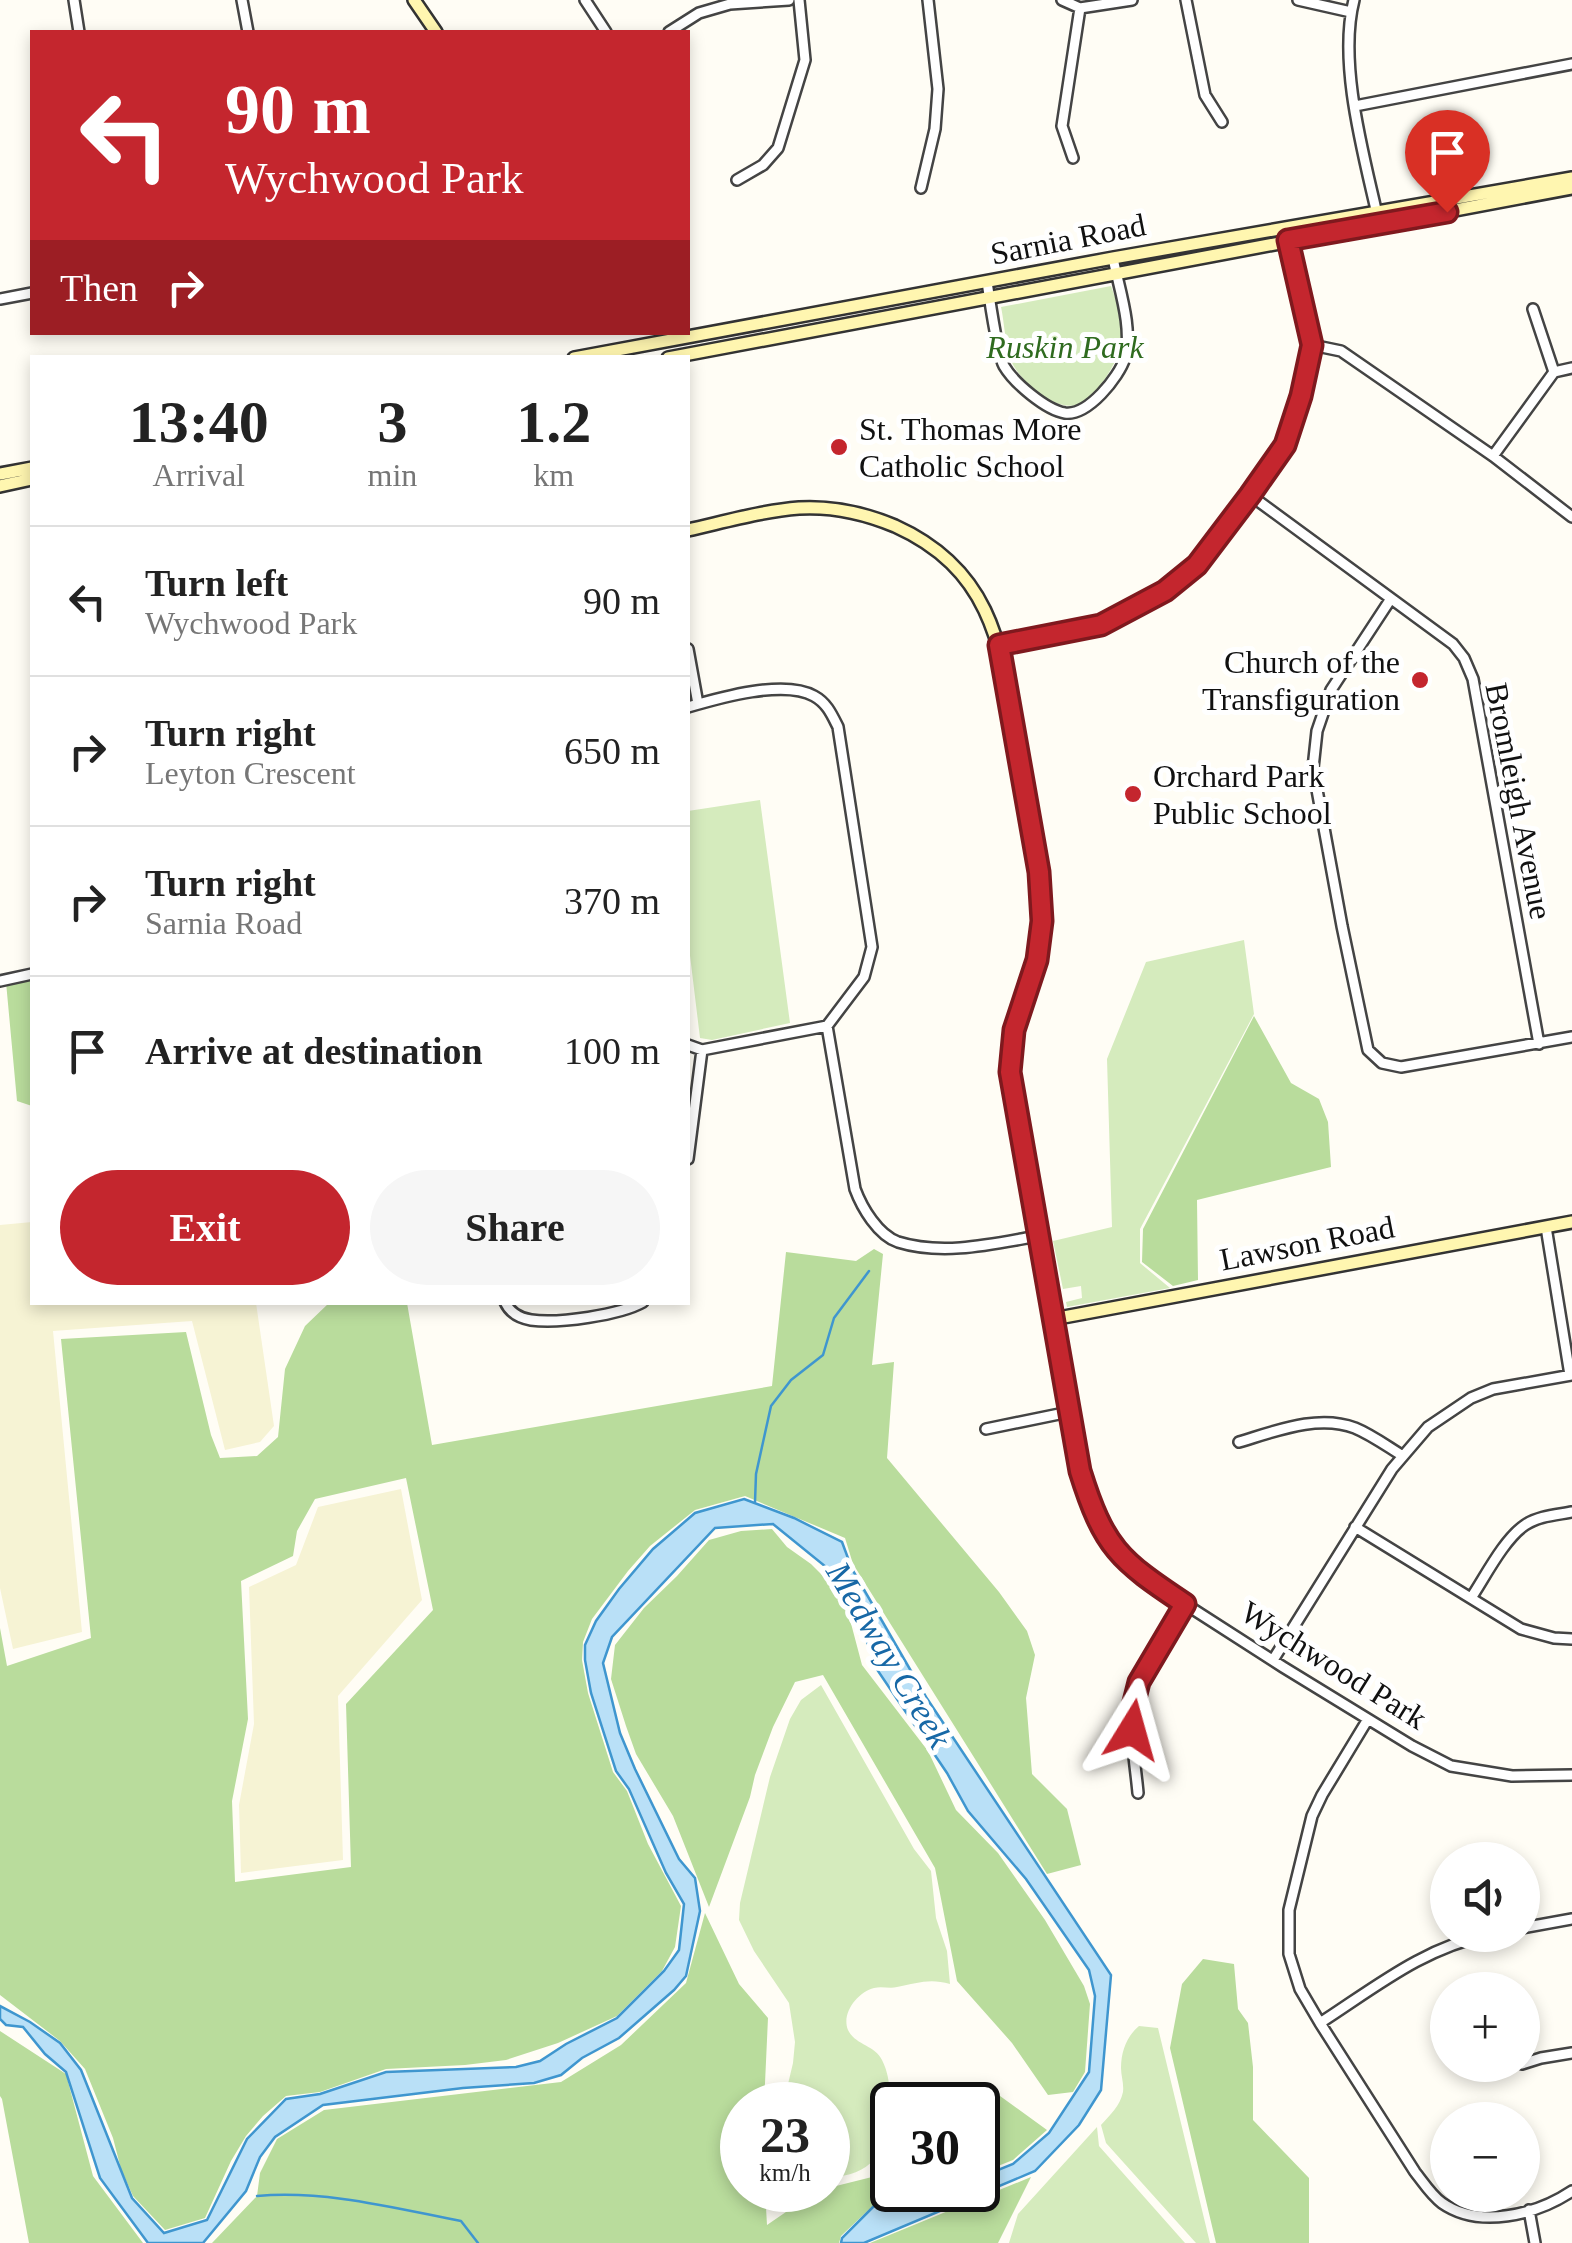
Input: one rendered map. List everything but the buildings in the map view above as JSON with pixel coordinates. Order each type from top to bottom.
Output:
[{"type":"main road","points":[[414,0],[435,30]]},
{"type":"main road","name":"Sarnia Road","points":[[684,355],[1288,240],[1572,178]]},
{"type":"main road","name":"Sarnia Road","points":[[588,355],[1113,258],[1572,188]]},
{"type":"main road","points":[[0,474],[30,468]]},
{"type":"main road","points":[[0,486],[30,479]]},
{"type":"main road","name":"Wychwood Park","points":[[690,530],[799,508],[839,508],[876,518],[944,554],[971,584],[988,615],[999,645],[1042,898],[1037,960],[1014,1030],[1010,1072],[1052,1318]]},
{"type":"main road","name":"Lawson Road","points":[[1052,1318],[1572,1222]]},
{"type":"street","points":[[74,0],[79,30]]},
{"type":"street","points":[[242,0],[248,30]]},
{"type":"street","points":[[585,0],[605,30]]},
{"type":"street","points":[[672,30],[698,13],[730,4],[790,0]]},
{"type":"street","points":[[736,180],[763,165],[778,148],[805,60],[799,0]]},
{"type":"street","points":[[922,188],[935,129],[938,89],[928,0]]},
{"type":"street","points":[[1062,0],[1080,8],[1132,0]]},
{"type":"street","points":[[1186,0],[1205,95],[1222,122]]},
{"type":"street","points":[[1298,0],[1351,12]]},
{"type":"street","points":[[1354,0],[1349,63],[1378,218]]},
{"type":"street","points":[[1074,158],[1062,126],[1080,8]]},
{"type":"street","points":[[1355,106],[1572,64]]},
{"type":"street","points":[[999,645],[1101,625],[1165,591],[1197,565],[1250,495],[1285,445],[1312,345],[1288,240]]},
{"type":"street","points":[[987,282],[1003,365],[1033,398],[1065,413],[1080,410],[1102,394],[1124,361],[1128,334],[1113,258]]},
{"type":"street","points":[[0,299],[30,294]]},
{"type":"street","points":[[1533,308],[1554,372]]},
{"type":"street","points":[[1312,345],[1341,352],[1493,456],[1572,516]]},
{"type":"street","points":[[1493,456],[1554,372],[1572,368]]},
{"type":"street","name":"Bromleigh Avenue","points":[[1250,495],[1453,644],[1464,658],[1472,679],[1538,1044]]},
{"type":"street","points":[[1390,600],[1331,690],[1317,731],[1313,768],[1368,1050],[1382,1063],[1401,1067],[1572,1038]]},
{"type":"street","points":[[690,671],[693,705],[772,689],[814,695],[830,708],[838,727],[872,946],[864,977],[827,1026],[702,1050],[690,1046]]},
{"type":"street","points":[[0,981],[30,974]]},
{"type":"street","points":[[827,1026],[856,1189],[862,1207],[875,1224],[896,1242],[923,1246],[982,1246],[1038,1236]]},
{"type":"street","points":[[690,1143],[702,1050]]},
{"type":"street","points":[[1273,1660],[1392,1468],[1428,1426],[1471,1398],[1493,1390],[1571,1375],[1546,1227]]},
{"type":"street","points":[[506,1305],[518,1316],[532,1320],[624,1311],[637,1305]]},
{"type":"street","name":"Wychwood Park","points":[[1052,1318],[1080,1471],[1102,1531],[1125,1561],[1185,1604],[1368,1720],[1452,1766],[1512,1776],[1572,1775]]},
{"type":"street","points":[[986,1430],[1069,1412]]},
{"type":"street","points":[[1239,1442],[1286,1428],[1326,1422],[1359,1430],[1403,1456]]},
{"type":"street","points":[[1472,1598],[1514,1534],[1539,1519],[1572,1512]]},
{"type":"street","points":[[1355,1527],[1521,1629],[1572,1639]]},
{"type":"street","points":[[1138,1793],[1132,1730],[1134,1702],[1139,1682],[1185,1604]]},
{"type":"street","points":[[1368,1720],[1312,1816],[1287,1932],[1293,1971],[1320,2024],[1430,2190]]},
{"type":"street","points":[[1540,1924],[1572,1918]]},
{"type":"street","points":[[1320,2024],[1435,1952]]},
{"type":"street","points":[[1540,2058],[1572,2054]]},
{"type":"street","points":[[1540,2208],[1572,2192]]},
{"type":"street","points":[[1458,2212],[1473,2217],[1519,2212]]},
{"type":"street","points":[[1529,2212],[1536,2243]]},
{"type":"shaded area","points":[[30,1222],[30,1305],[256,1305],[274,1426],[260,1442],[225,1450],[192,1321],[53,1331],[82,1632],[13,1649],[0,1588],[0,1225]]},
{"type":"shaded area","points":[[401,1489],[422,1600],[338,1696],[343,1860],[241,1873],[239,1805],[254,1724],[249,1587],[296,1565],[318,1507]]},
{"type":"green space","name":"Ruskin Park","points":[[1111,286],[1123,340],[1108,374],[1080,404],[1062,405],[1043,396],[1012,362],[1001,307]]},
{"type":"green space","points":[[760,800],[790,1023],[712,1040],[700,1038],[690,956],[690,811]]},
{"type":"green space","points":[[1244,940],[1254,1014],[1140,1229],[1140,1263],[1170,1288],[1067,1307],[1066,1302],[1082,1298],[1081,1286],[1063,1289],[1053,1241],[1112,1227],[1107,1059],[1146,962]]},
{"type":"green space","points":[[30,977],[30,1105],[17,1101],[6,982]]},
{"type":"green space","points":[[1254,1016],[1291,1083],[1319,1099],[1328,1122],[1331,1167],[1197,1200],[1198,1280],[1173,1286],[1142,1262],[1143,1229]]},
{"type":"green space","points":[[874,1249],[883,1254],[872,1365],[894,1362],[887,1458],[1027,1631],[1035,1655],[1026,1698],[1032,1774],[1067,1809],[1081,1865],[1047,1874],[853,1564],[845,1538],[745,1496],[695,1510],[650,1546],[628,1571],[592,1619],[583,1642],[588,1693],[613,1772],[627,1791],[648,1844],[681,1906],[675,1947],[662,1971],[617,2016],[558,2043],[506,2060],[386,2069],[320,2092],[286,2096],[246,2136],[205,2218],[165,2230],[133,2196],[85,2069],[60,2041],[0,1995],[0,1628],[7,1666],[91,1638],[61,1339],[186,1332],[220,1458],[257,1456],[278,1437],[285,1369],[305,1326],[327,1305],[407,1305],[432,1445],[772,1386],[786,1252],[856,1261]],"holes":[[[406,1478],[433,1610],[346,1704],[351,1867],[235,1882],[232,1801],[248,1719],[241,1581],[293,1556],[297,1531],[315,1499]]]},
{"type":"green space","points":[[772,1529],[844,1597],[862,1665],[928,1751],[956,1810],[998,1853],[1045,1920],[1084,1986],[1090,2004],[1085,2072],[1073,2092],[1048,2095],[1012,2043],[957,1981],[935,1868],[823,1675],[795,1682],[773,1727],[709,1907],[673,1816],[636,1754],[611,1679],[615,1645],[644,1608],[709,1540],[741,1531]]},
{"type":"green space","points":[[821,1685],[914,1849],[931,1871],[936,1918],[947,1951],[950,1984],[930,1981],[874,1988],[852,2004],[846,2023],[848,2030],[879,2055],[888,2082],[870,2082],[870,2163],[850,2174],[850,2082],[788,2082],[795,2042],[789,2003],[754,1951],[739,1920],[770,1777],[790,1719],[801,1700]]},
{"type":"green space","points":[[705,1913],[739,1984],[768,2018],[765,2082],[720,2082],[720,2212],[766,2212],[767,2225],[786,2212],[850,2212],[850,2182],[870,2178],[870,2209],[841,2236],[839,2243],[212,2243],[257,2196],[260,2173],[277,2139],[324,2110],[561,2082],[621,2045],[686,1983]]},
{"type":"green space","points":[[1203,1959],[1234,1964],[1238,2009],[1248,2023],[1253,2120],[1309,2178],[1309,2243],[1216,2243],[1170,2048],[1182,1984]]},
{"type":"green space","points":[[1139,2026],[1158,2028],[1210,2243],[1196,2243],[1106,2143],[1101,2125],[1122,2097],[1124,2050]]},
{"type":"green space","points":[[0,2031],[66,2074],[93,2176],[143,2243],[29,2243],[0,2096]]},
{"type":"green space","points":[[1000,2096],[1047,2130],[1013,2160],[1000,2165]]},
{"type":"green space","points":[[1097,2127],[1099,2146],[1185,2243],[1009,2243],[1018,2214]]},
{"type":"green space","points":[[1031,2177],[998,2243],[870,2243],[946,2212],[1000,2212],[1000,2190]]},
{"type":"water","name":"Medway Creek","points":[[744,1499],[842,1542],[852,1569],[926,1697],[1111,1975],[1101,2090],[1079,2125],[1035,2171],[1000,2186],[1000,2169],[1013,2164],[1049,2133],[1089,2072],[1095,1996],[1089,1970],[1026,1879],[968,1811],[876,1668],[861,1624],[831,1571],[773,1524],[715,1528],[612,1637],[603,1663],[620,1733],[635,1769],[679,1859],[695,1878],[700,1911],[686,1976],[619,2038],[582,2058],[561,2075],[534,2083],[323,2105],[275,2137],[260,2157],[246,2191],[203,2243],[148,2243],[100,2178],[66,2072],[23,2027],[6,2025],[0,2019],[0,2006],[60,2043],[81,2070],[132,2198],[164,2233],[207,2220],[247,2139],[286,2099],[320,2094],[386,2072],[516,2067],[540,2061],[617,2018],[664,1971],[679,1950],[684,1904],[629,1789],[616,1771],[591,1693],[585,1645],[596,1621],[619,1589],[653,1549],[695,1513]]},
{"type":"water","name":"Medway Creek","points":[[870,2210],[938,2212],[864,2243],[841,2243]]},
{"type":"waterway","points":[[755,1502],[756,1474],[771,1406],[791,1380],[823,1355],[834,1318],[869,1271]]},
{"type":"waterway","points":[[257,2196],[334,2198],[461,2221],[478,2243]]},
{"type":"place","name":"St. Thomas More Catholic School","points":[[839,447]]},
{"type":"place","name":"Church of the Transfiguration","points":[[1420,680]]},
{"type":"place","name":"Orchard Park Public School","points":[[1133,794]]},
{"type":"route","points":[[1132,1730],[1139,1682],[1185,1604],[1140,1574],[1114,1548],[1092,1509],[1080,1471],[1010,1072],[1014,1030],[1037,960],[1042,898],[999,645],[1101,625],[1134,610],[1197,565],[1250,495],[1285,445],[1312,345],[1288,240],[1447,212]]}]
